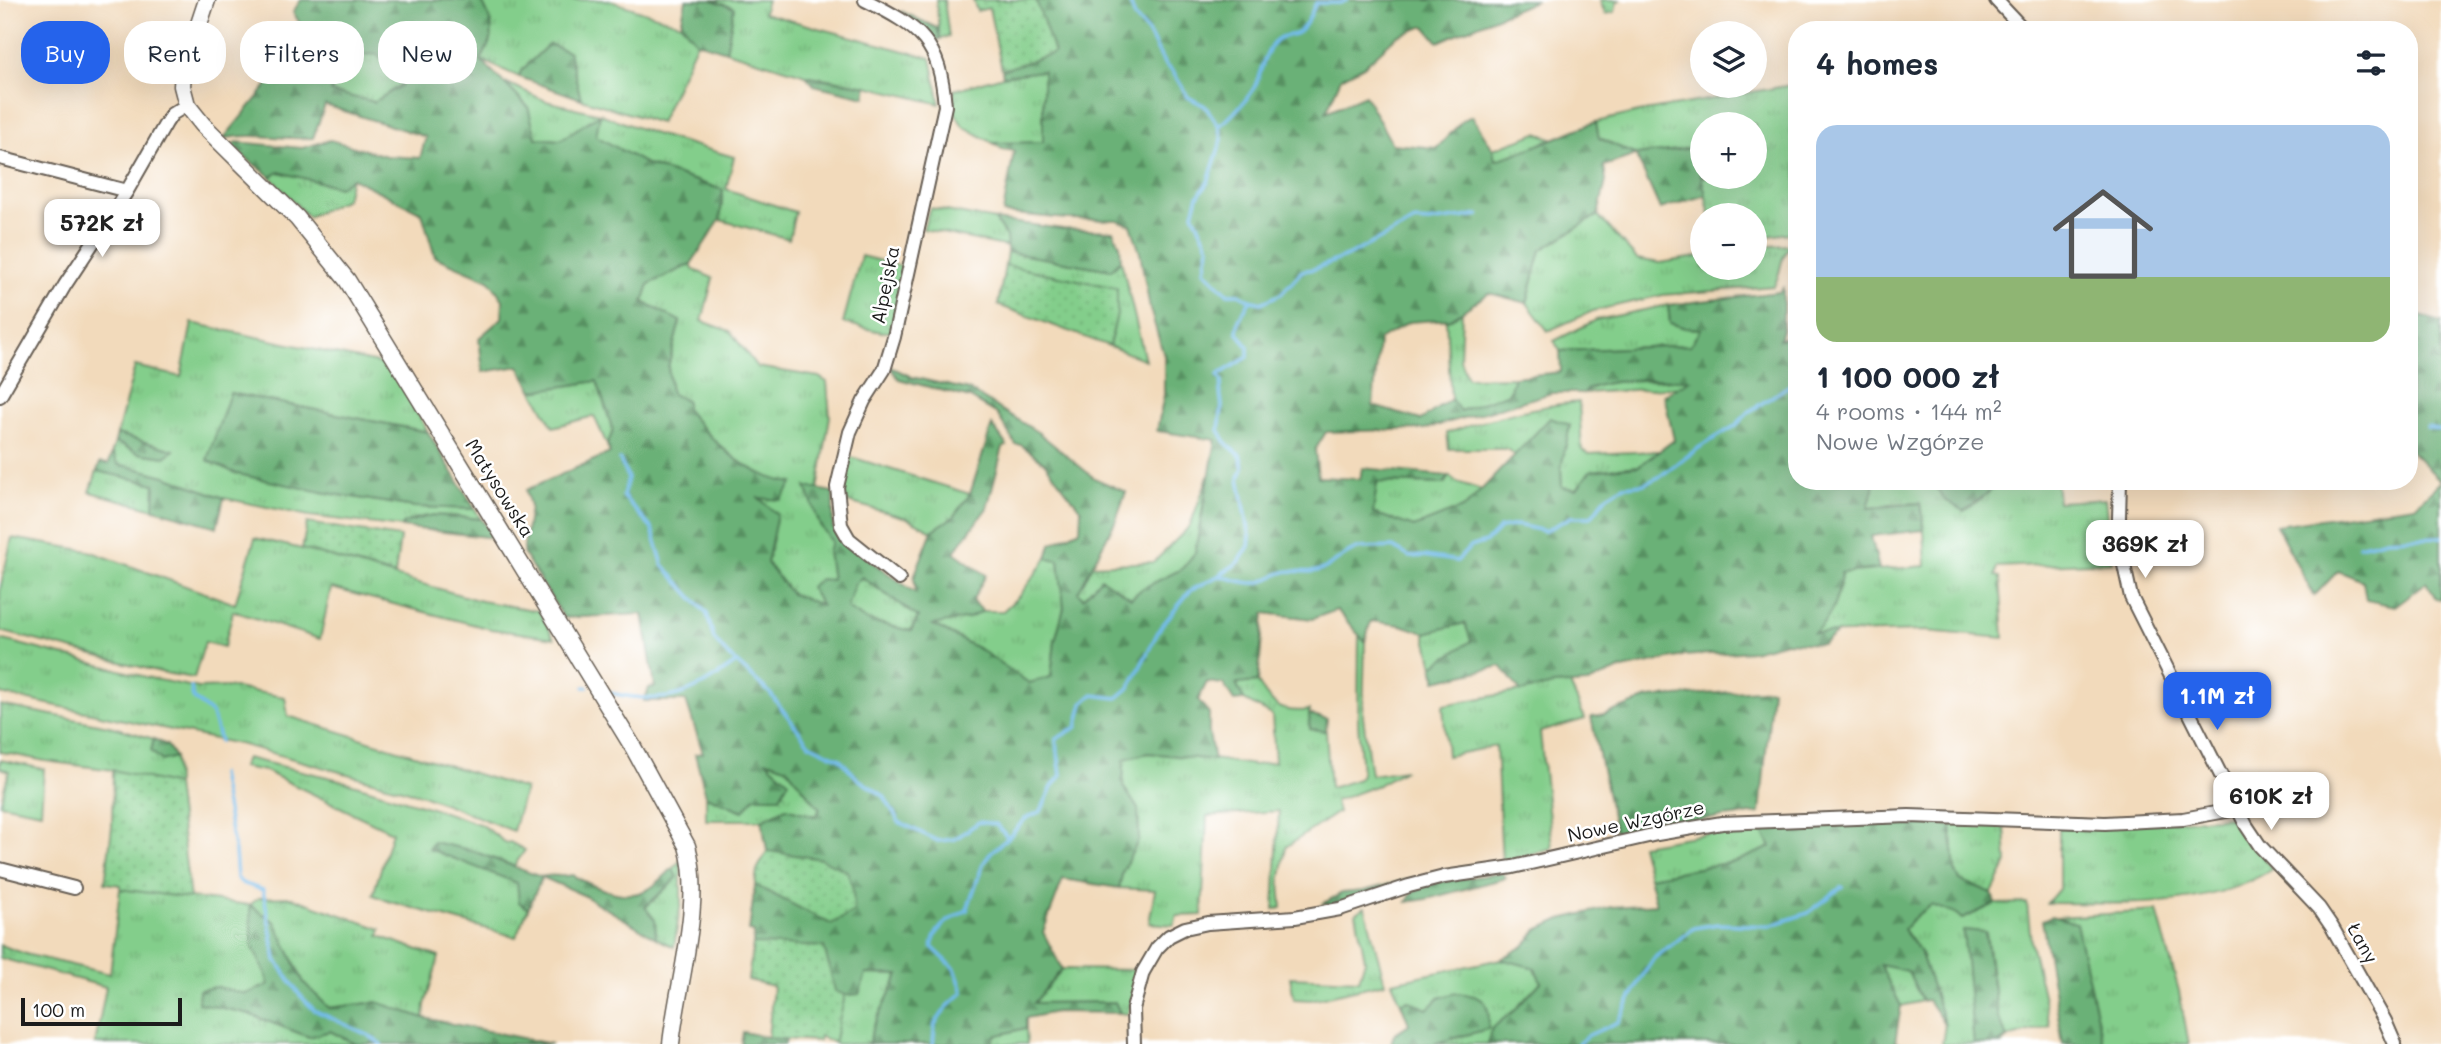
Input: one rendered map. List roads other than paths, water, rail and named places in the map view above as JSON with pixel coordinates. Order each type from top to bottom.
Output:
[{"type":"street","points":[[0,396],[65,285],[127,191],[172,114],[187,105],[182,86],[183,72],[207,0]]},
{"type":"street","name":"Alpejska","points":[[865,0],[910,26],[931,47],[943,78],[945,106],[894,337],[884,370],[864,401],[850,432],[837,487],[841,525],[849,539],[900,579]]},
{"type":"street","points":[[1996,0],[2016,21]]},
{"type":"street","name":"Matysowska","points":[[187,105],[203,125],[297,218],[347,280],[633,747],[680,830],[692,862],[693,892],[671,1044]]},
{"type":"street","points":[[0,158],[127,191]]},
{"type":"street","name":"Łany","points":[[2120,490],[2122,556],[2131,597],[2237,809],[2260,846],[2319,908],[2332,927],[2395,1044]]},
{"type":"street","name":"Nowe Wzgórze","points":[[1134,1044],[1133,1009],[1143,972],[1157,948],[1169,936],[1185,928],[1208,923],[1295,916],[1340,909],[1444,877],[1513,867],[1657,834],[1723,823],[1909,816],[2105,823],[2183,818],[2237,809]]},
{"type":"street","points":[[0,869],[74,888]]},
{"type":"waterway","points":[[933,1044],[935,1024],[947,1007],[963,992],[955,969],[932,947],[934,939],[944,924],[967,910],[983,864],[992,851],[1025,819],[1041,811],[1061,775],[1056,739],[1077,727],[1083,703],[1092,695],[1117,698],[1130,687],[1160,628],[1190,591],[1239,562],[1249,546],[1250,536],[1239,478],[1243,468],[1240,455],[1227,444],[1219,430],[1222,381],[1218,375],[1248,357],[1248,347],[1237,331],[1239,320],[1250,300],[1239,294],[1228,294],[1205,271],[1209,247],[1193,213],[1198,196],[1208,182],[1222,139],[1219,126],[1205,106],[1188,97],[1173,72],[1165,65],[1148,32],[1135,17],[1129,0]]},
{"type":"waterway","points":[[1219,126],[1239,108],[1252,91],[1274,43],[1281,37],[1299,32],[1316,3],[1340,3],[1347,0]]},
{"type":"waterway","points":[[1250,300],[1261,303],[1281,294],[1302,271],[1347,256],[1415,221],[1428,222],[1479,215]]},
{"type":"waterway","points":[[1219,576],[1256,583],[1286,571],[1319,571],[1351,551],[1365,548],[1393,547],[1410,557],[1424,556],[1457,561],[1470,547],[1486,542],[1500,528],[1517,525],[1545,531],[1571,517],[1591,517],[1607,496],[1624,486],[1644,484],[1659,477],[1788,386]]},
{"type":"waterway","points":[[2427,427],[2441,430]]},
{"type":"waterway","points":[[620,460],[628,478],[623,496],[652,529],[663,565],[707,614],[714,639],[769,692],[809,744],[840,759],[858,779],[884,796],[899,822],[938,841],[955,839],[979,822],[996,824],[1008,838]]},
{"type":"waterway","points":[[2359,546],[2386,539],[2441,537]]},
{"type":"waterway","points":[[611,693],[648,698],[678,695],[705,683],[736,663]]},
{"type":"waterway","points":[[191,687],[193,698],[212,714],[220,741]]},
{"type":"waterway","points":[[220,774],[235,852],[237,878],[242,883],[263,890],[276,960],[299,994],[314,1010],[368,1035],[381,1044]]},
{"type":"waterway","points":[[1578,1044],[1587,1036],[1618,1022],[1654,958],[1694,928],[1718,924],[1769,926],[1808,913],[1842,887]]}]
